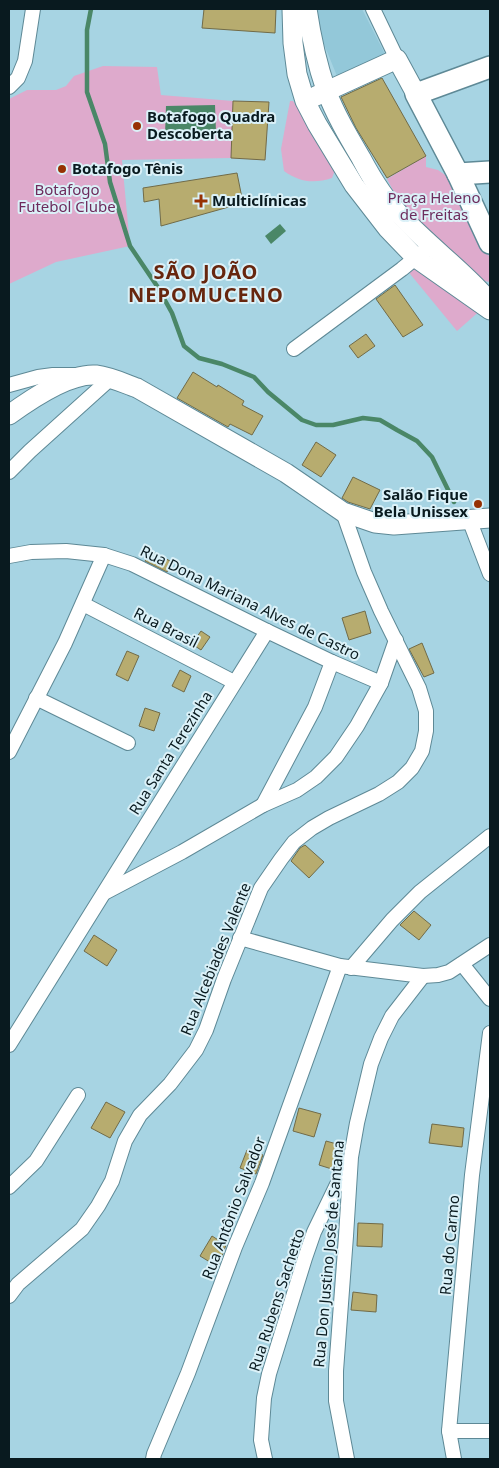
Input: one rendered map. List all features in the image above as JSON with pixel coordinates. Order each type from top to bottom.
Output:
[{"type":"main road","points":[[292,9],[297,74],[305,101],[354,185],[388,229],[409,264],[490,310]]},
{"type":"main road","points":[[307,9],[312,43],[326,91],[358,154],[381,191],[400,216],[490,301]]},
{"type":"main road","points":[[305,101],[397,59],[458,174],[490,243]]},
{"type":"main road","points":[[416,94],[490,67]]},
{"type":"main road","points":[[458,174],[490,172]]},
{"type":"main road","points":[[9,415],[26,403],[82,376],[96,375],[111,378],[136,388],[286,473],[343,512],[375,523],[394,525],[490,518]]},
{"type":"street","points":[[9,87],[18,78],[25,61],[33,9]]},
{"type":"street","points":[[373,9],[397,59]]},
{"type":"street","points":[[294,349],[409,264],[430,246]]},
{"type":"street","points":[[9,385],[53,375],[82,376]]},
{"type":"street","points":[[9,472],[111,378]]},
{"type":"street","name":"Rua Alcebiades Valente","points":[[9,1296],[18,1284],[82,1229],[112,1181],[125,1141],[140,1114],[170,1084],[196,1050],[206,1030],[240,938],[261,888],[281,858],[294,842],[312,828],[379,794],[398,782],[412,768],[422,751],[426,731],[426,711],[419,688],[364,572],[343,512]]},
{"type":"street","points":[[469,519],[490,574]]},
{"type":"street","name":"Rua Dona Mariana Alves de Castro","points":[[9,556],[31,552],[66,551],[104,555],[132,564],[267,631],[381,683]]},
{"type":"street","points":[[9,752],[83,604],[104,555]]},
{"type":"street","name":"Rua Brasil","points":[[83,604],[234,682]]},
{"type":"street","name":"Rua Santa Terezinha","points":[[9,1046],[267,631]]},
{"type":"street","points":[[105,892],[182,852],[262,805],[297,790],[316,777],[336,757],[357,726],[381,683],[396,640]]},
{"type":"street","points":[[262,805],[315,707],[332,662]]},
{"type":"street","points":[[36,698],[128,743]]},
{"type":"street","points":[[346,967],[420,892],[490,836]]},
{"type":"street","points":[[240,938],[346,967],[423,976],[438,976],[449,972],[490,945]]},
{"type":"street","points":[[462,964],[490,1000]]},
{"type":"street","name":"Rua Antônio Salvador","points":[[153,1459],[346,967]]},
{"type":"street","name":"Rua Don Justino José de Santana","points":[[347,1459],[336,1401],[336,1371],[351,1157],[357,1123],[372,1064],[381,1038],[392,1016],[423,976]]},
{"type":"street","name":"Rua do Carmo","points":[[454,1459],[449,1431],[472,1175],[487,1096],[490,1033]]},
{"type":"street","points":[[9,1187],[36,1161],[78,1095]]},
{"type":"street","name":"Rua Rubens Sachetto","points":[[266,1459],[261,1440],[264,1398],[269,1374],[314,1232],[351,1157]]},
{"type":"street","points":[[449,1431],[490,1431]]},
{"type":"street","points":[[254,1459],[261,1440]]},
{"type":"shaded area","points":[[317,9],[362,9],[387,58],[337,76],[319,32]]},
{"type":"shaded area","points":[[215,105],[216,132],[165,135],[166,106]]},
{"type":"shaded area","points":[[280,224],[286,231],[271,244],[265,236]]},
{"type":"green space","name":"Botafogo Futebol Clube","points":[[103,66],[157,67],[161,95],[269,102],[265,160],[231,158],[122,160],[130,246],[56,262],[9,284],[9,99],[27,90],[56,90],[66,86],[74,76]]},
{"type":"green space","points":[[290,101],[293,101],[338,162],[332,178],[307,181],[295,178],[284,171],[281,149]]},
{"type":"green space","name":"Praça Heleno de Freitas","points":[[426,156],[426,167],[438,170],[448,177],[473,217],[490,259],[490,282],[484,281],[451,262],[411,224],[387,179]]},
{"type":"green space","points":[[420,264],[483,308],[457,331],[406,269]]},
{"type":"building","points":[[204,9],[276,9],[275,33],[202,28]]},
{"type":"building","points":[[382,78],[426,156],[387,178],[356,128],[341,97]]},
{"type":"building","points":[[233,101],[269,102],[265,160],[231,158]]},
{"type":"building","name":"Multiclínicas","points":[[237,173],[243,203],[161,226],[159,199],[144,202],[143,188]]},
{"type":"building","points":[[395,285],[423,325],[403,337],[376,299]]},
{"type":"building","points":[[366,334],[375,346],[358,358],[349,346]]},
{"type":"building","points":[[193,372],[244,401],[242,405],[263,416],[252,435],[230,424],[228,427],[177,398]]},
{"type":"building","points":[[316,442],[336,455],[321,477],[302,465]]},
{"type":"building","points":[[353,477],[380,490],[370,509],[348,502],[342,498]]},
{"type":"building","points":[[151,551],[172,562],[167,572],[145,561]]},
{"type":"building","points":[[365,611],[371,633],[349,640],[342,618]]},
{"type":"building","points":[[201,631],[210,637],[201,650],[192,644]]},
{"type":"building","points":[[422,643],[434,673],[424,677],[409,649]]},
{"type":"building","points":[[127,651],[139,656],[128,681],[116,675]]},
{"type":"building","points":[[180,670],[191,676],[184,692],[172,686]]},
{"type":"building","points":[[145,708],[160,713],[154,731],[139,726]]},
{"type":"building","points":[[305,845],[324,862],[309,878],[291,861],[300,848]]},
{"type":"building","points":[[414,911],[431,925],[419,940],[400,925]]},
{"type":"building","points":[[94,935],[117,950],[107,966],[84,951]]},
{"type":"building","points":[[106,1102],[125,1112],[110,1138],[91,1128]]},
{"type":"building","points":[[299,1108],[321,1114],[314,1137],[293,1131]]},
{"type":"building","points":[[432,1124],[464,1128],[462,1147],[429,1143]]},
{"type":"building","points":[[326,1141],[344,1146],[335,1170],[319,1165]]},
{"type":"building","points":[[247,1150],[263,1155],[256,1174],[240,1168]]},
{"type":"building","points":[[358,1223],[383,1224],[382,1247],[357,1246]]},
{"type":"building","points":[[212,1236],[226,1245],[218,1267],[200,1256]]},
{"type":"building","points":[[353,1292],[377,1295],[376,1312],[351,1310]]},
{"type":"waterway","points":[[91,9],[87,30],[87,92],[105,144],[110,182],[130,246],[157,286],[172,313],[184,346],[199,358],[222,364],[254,377],[268,392],[302,420],[316,425],[333,425],[363,418],[380,420],[417,441],[432,457],[454,502]]},
{"type":"place","name":"Botafogo Quadra Descoberta","points":[[137,126]]},
{"type":"place","name":"Botafogo Tênis","points":[[62,169]]},
{"type":"place","name":"Multiclínicas","points":[[201,201]]},
{"type":"place","name":"Salão Fique Bela Unissex","points":[[478,504]]},
{"type":"district","name":"SÃO JOÃO NEPOMUCENO","points":[[206,284]]}]
